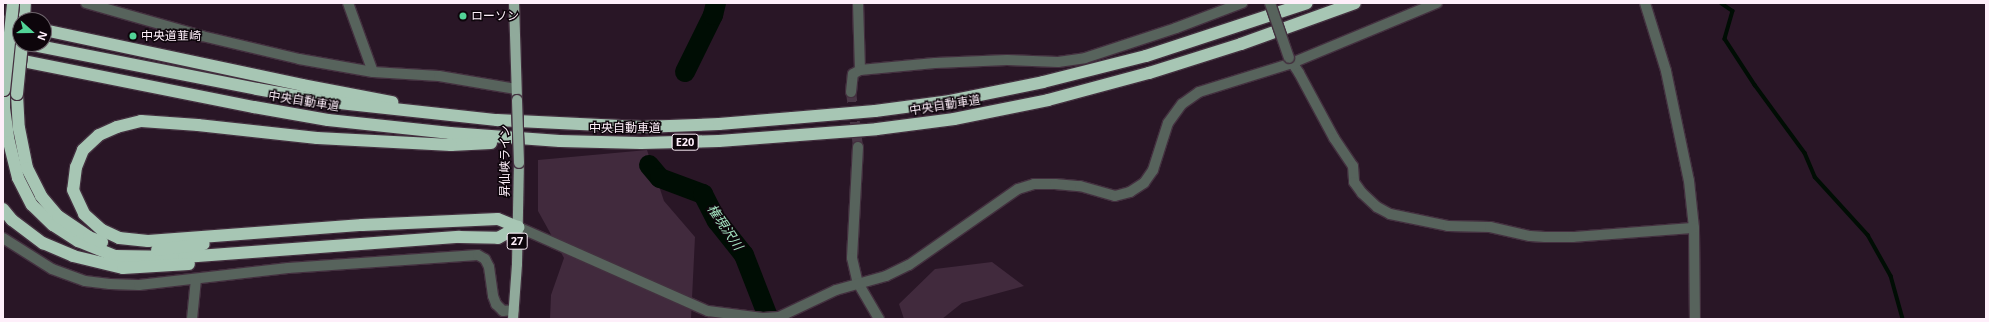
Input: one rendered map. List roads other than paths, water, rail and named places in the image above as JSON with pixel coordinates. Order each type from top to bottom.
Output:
[{"type":"highway","points":[[13,3],[4,90],[4,108],[9,142],[18,178],[32,205],[53,225],[78,242],[115,256],[184,257],[459,237],[498,238],[518,227]]},
{"type":"highway","name":"中央自動車道","points":[[52,49],[257,90],[330,102],[497,120],[642,126],[784,119],[875,111],[935,103],[1043,82],[1146,56],[1307,3]]},
{"type":"highway","name":"中央自動車道","points":[[3,57],[254,107],[328,120],[457,134],[560,141],[719,141],[877,129],[954,119],[1048,100],[1149,73],[1241,44],[1355,3]]},
{"type":"highway","points":[[52,32],[453,115]]},
{"type":"highway","points":[[20,52],[17,94],[19,128],[26,161],[41,196],[58,216],[89,237],[117,248],[158,250],[362,225]]},
{"type":"highway","points":[[518,227],[498,219],[362,225],[148,241],[119,238],[102,230],[84,214],[73,190],[76,167],[83,150],[99,135],[117,127],[141,121],[198,125],[325,139],[451,145],[560,141]]},
{"type":"highway","points":[[3,209],[12,220],[43,243],[73,256],[123,268],[193,264],[363,244]]},
{"type":"main road","name":"昇仙峡ライン","points":[[514,3],[519,163],[514,315]]},
{"type":"street","points":[[86,3],[202,36],[299,58],[373,72],[439,76],[516,89]]},
{"type":"street","points":[[348,3],[373,72]]},
{"type":"street","points":[[858,3],[860,70]]},
{"type":"street","points":[[851,92],[853,74],[860,70],[935,63],[1007,60],[1058,62],[1085,58],[1163,33],[1242,3]]},
{"type":"street","points":[[1270,3],[1291,61],[1334,138],[1353,166],[1354,182],[1362,193],[1377,207],[1390,214],[1448,226],[1490,227],[1530,236],[1545,237],[1573,237],[1694,228]]},
{"type":"street","points":[[518,227],[708,311],[763,318],[780,316],[836,290],[886,276],[909,265],[1018,189],[1034,184],[1055,184],[1080,186],[1115,196],[1130,192],[1144,183],[1153,170],[1168,123],[1182,104],[1205,90],[1291,61],[1437,3]]},
{"type":"street","points":[[1645,3],[1668,77],[1689,180],[1694,228],[1695,319]]},
{"type":"street","points":[[858,147],[851,242],[852,258],[858,283],[879,319]]},
{"type":"street","points":[[3,238],[52,269],[85,281],[139,286],[288,268],[478,254],[485,259],[489,267],[493,296],[496,304],[503,311],[514,315]]},
{"type":"street","points":[[192,319],[196,279]]},
{"type":"waterway","name":"権現沢川","points":[[685,72],[713,15],[716,3]]},
{"type":"waterway","points":[[1721,3],[1733,11],[1725,39],[1755,85],[1805,153],[1815,177],[1868,235],[1891,276],[1903,319]]},
{"type":"waterway","name":"権現沢川","points":[[649,165],[660,178],[703,194],[717,221],[744,255],[769,319]]},
{"type":"tunnel","points":[[851,92],[858,147]]},
{"type":"place","name":"ローソン","points":[[463,16]]},
{"type":"place","name":"中央道韮崎","points":[[133,36]]}]
